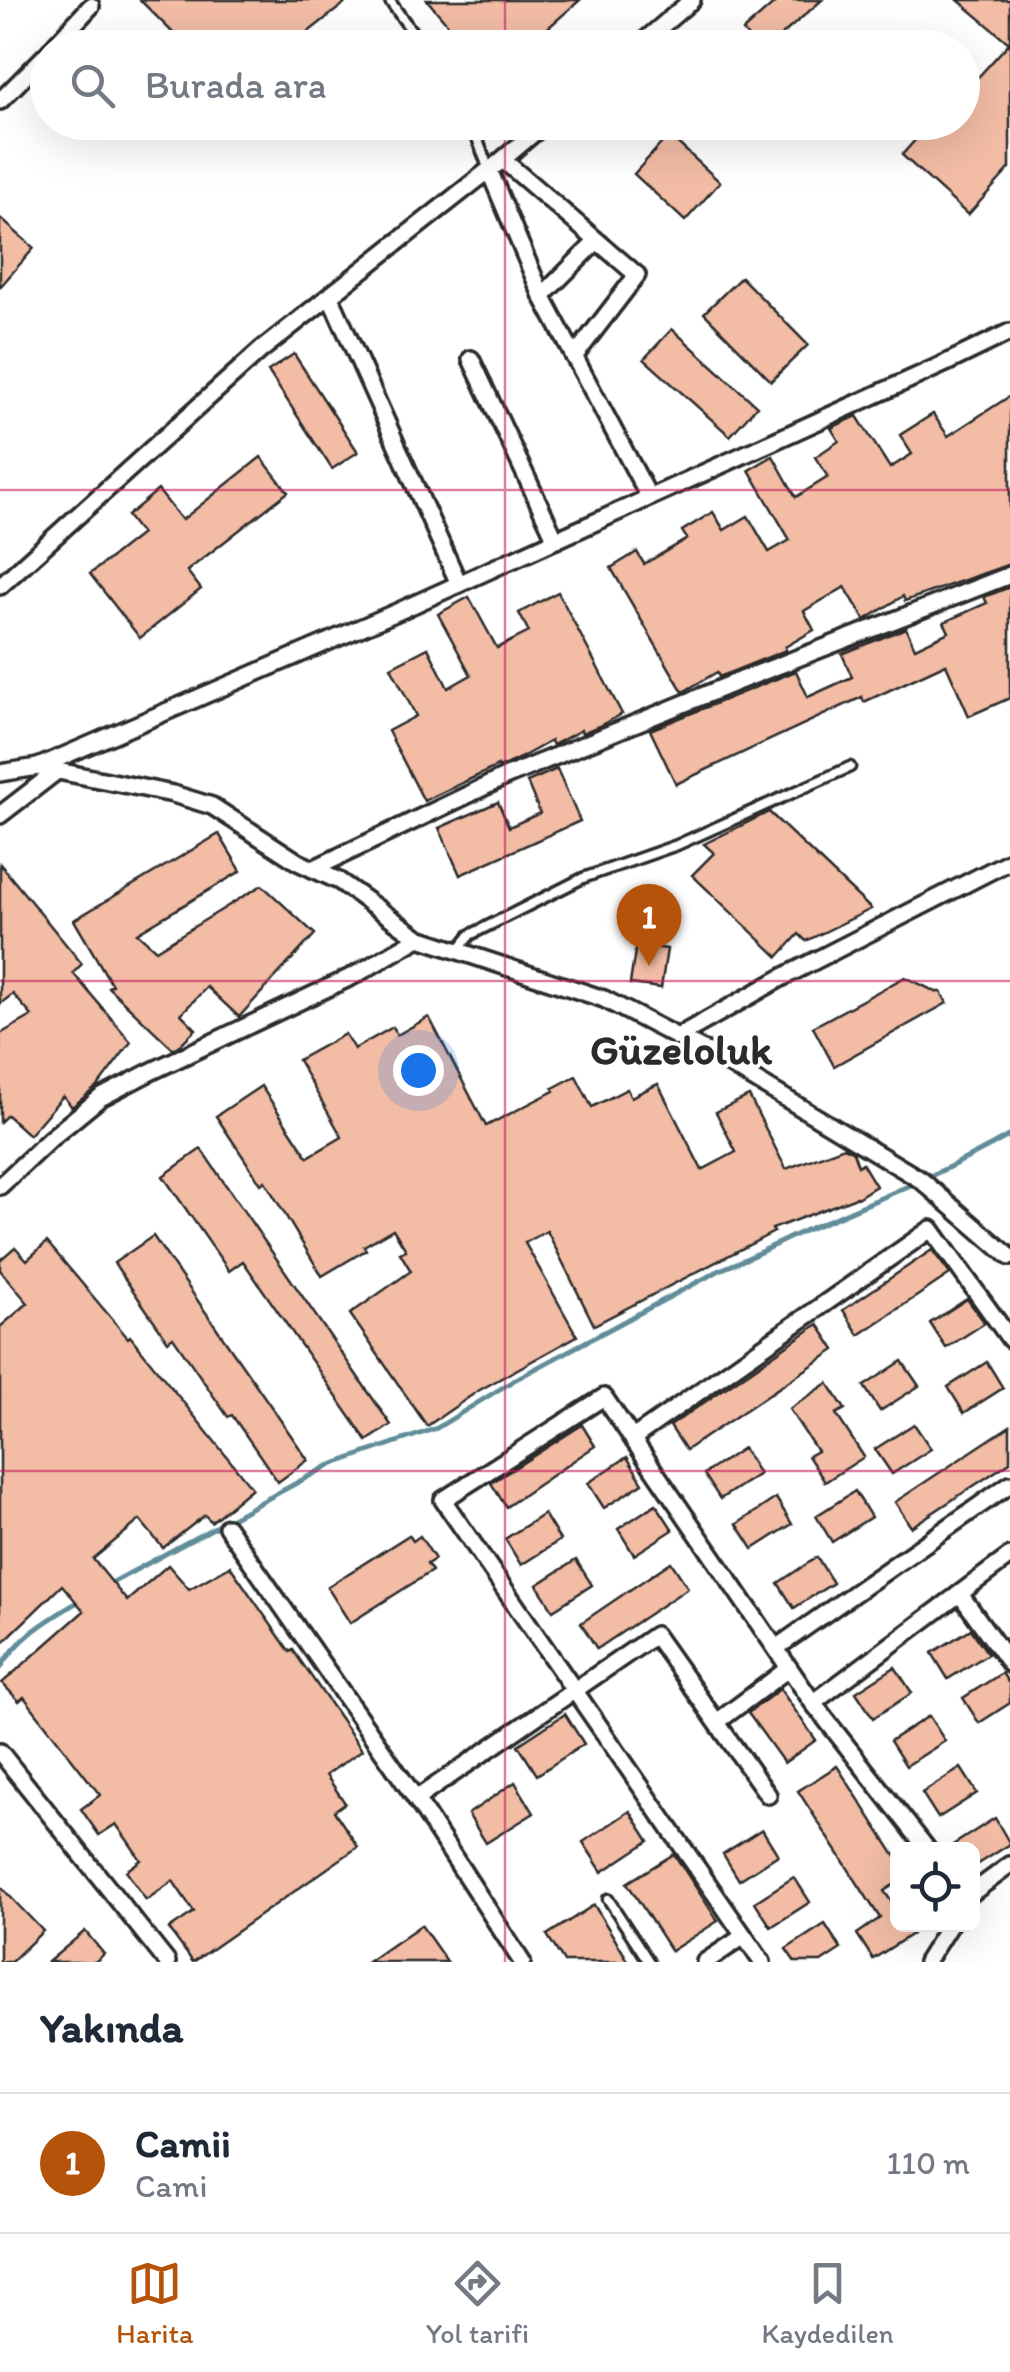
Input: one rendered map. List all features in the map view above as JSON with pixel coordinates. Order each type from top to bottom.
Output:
[{"type":"street","points":[[657,30],[692,0]]},
{"type":"street","points":[[68,30],[93,2]]},
{"type":"street","points":[[0,100],[30,70]]},
{"type":"street","points":[[0,586],[262,350],[527,140]]},
{"type":"street","points":[[503,160],[638,276],[574,357]]},
{"type":"street","points":[[489,170],[542,296],[649,497]]},
{"type":"street","points":[[542,296],[597,241]]},
{"type":"street","points":[[330,296],[459,584]]},
{"type":"street","points":[[0,773],[38,767],[459,584],[1010,332]]},
{"type":"street","points":[[471,359],[556,540]]},
{"type":"street","points":[[312,869],[507,776],[739,680],[1010,576]]},
{"type":"street","points":[[38,767],[173,794],[212,806],[298,862],[339,881],[418,938],[604,999],[722,1060],[925,1184],[1010,1257]]},
{"type":"street","points":[[0,816],[57,770]]},
{"type":"street","points":[[677,1037],[784,976],[1010,861]]},
{"type":"street","points":[[0,1186],[100,1098],[355,976],[418,938]]},
{"type":"street","points":[[632,1438],[932,1229],[1010,1339]]},
{"type":"street","points":[[762,1962],[443,1500],[604,1396],[789,1668],[922,1842]]},
{"type":"street","points":[[776,1648],[1010,1484]]},
{"type":"street","points":[[227,1526],[416,1799],[522,1962]]},
{"type":"street","points":[[814,1703],[1010,1556]]},
{"type":"street","points":[[960,1594],[1010,1664]]},
{"type":"street","points":[[416,1799],[655,1635],[768,1794]]},
{"type":"street","points":[[717,1722],[789,1668]]},
{"type":"street","points":[[0,1752],[167,1962]]},
{"type":"street","points":[[980,1888],[1010,1865]]},
{"type":"street","points":[[926,1962],[945,1932]]},
{"type":"street","points":[[704,1962],[744,1936]]},
{"type":"lane","points":[[389,0],[411,30]]},
{"type":"lane","points":[[477,140],[489,170]]},
{"type":"lane","points":[[458,951],[470,935],[583,878],[676,845],[850,767]]},
{"type":"lane","points":[[608,1898],[649,1962]]},
{"type":"building","points":[[140,0],[349,0],[311,30],[170,30]]},
{"type":"building","points":[[427,0],[580,0],[546,30],[453,30]]},
{"type":"building","points":[[778,0],[822,0],[788,30],[744,30]]},
{"type":"building","points":[[958,0],[1010,0],[1010,168],[968,215],[902,155],[915,140],[980,140],[980,75],[1009,43]]},
{"type":"building","points":[[665,140],[674,140],[720,182],[685,221],[634,174]]},
{"type":"building","points":[[0,218],[34,248],[0,287]]},
{"type":"building","points":[[741,277],[808,345],[771,381],[704,313]]},
{"type":"building","points":[[672,329],[757,406],[730,436],[644,359]]},
{"type":"building","points":[[294,354],[358,452],[332,469],[268,371]]},
{"type":"building","points":[[1010,396],[1010,564],[905,601],[903,596],[865,620],[845,587],[804,611],[814,630],[785,647],[786,650],[719,677],[717,672],[683,692],[611,568],[637,552],[644,564],[687,539],[682,531],[713,512],[724,530],[748,516],[769,552],[790,540],[749,470],[773,456],[796,497],[828,477],[815,457],[839,441],[831,428],[857,416],[890,468],[912,454],[900,435],[933,414],[948,436]]},
{"type":"building","points":[[261,457],[288,492],[187,571],[201,589],[140,638],[90,574],[141,534],[127,516],[158,490],[182,520]]},
{"type":"building","points":[[1010,587],[1010,698],[969,716],[946,664],[864,702],[862,697],[676,784],[650,730],[796,671],[808,697],[852,677],[842,654],[906,628],[915,648],[949,632],[944,622],[987,603],[984,597]]},
{"type":"building","points":[[558,592],[622,714],[553,745],[551,741],[424,801],[388,731],[416,716],[391,667],[428,648],[448,688],[471,675],[438,614],[469,597],[497,648],[529,632],[519,613]]},
{"type":"building","points":[[557,769],[580,821],[460,875],[439,828],[498,802],[509,827],[540,813],[527,782]]},
{"type":"building","points":[[769,812],[871,909],[806,941],[799,934],[778,957],[692,875],[714,853],[704,844]]},
{"type":"building","points":[[219,834],[241,871],[137,933],[156,950],[262,885],[315,934],[239,1017],[207,987],[181,1014],[196,1029],[173,1049],[108,987],[112,985],[74,920]]},
{"type":"building","points":[[0,864],[82,964],[73,973],[131,1042],[98,1086],[72,1107],[63,1096],[29,1135],[7,1115],[0,1122],[0,1034],[32,1016],[13,994],[0,1004]]},
{"type":"building","points":[[636,944],[667,949],[661,988],[630,984]]},
{"type":"building","points":[[905,977],[941,992],[947,1003],[834,1066],[813,1027]]},
{"type":"building","points":[[429,1017],[486,1126],[576,1076],[592,1107],[627,1089],[631,1097],[658,1084],[702,1170],[736,1152],[716,1112],[749,1096],[786,1169],[844,1147],[853,1152],[858,1166],[862,1163],[876,1186],[857,1198],[772,1229],[774,1232],[594,1325],[547,1231],[525,1243],[577,1336],[478,1391],[427,1426],[350,1314],[411,1271],[400,1253],[406,1250],[393,1229],[322,1276],[265,1181],[261,1184],[216,1116],[261,1086],[308,1157],[342,1137],[298,1060],[345,1034],[354,1049],[393,1027],[397,1035]]},
{"type":"building","points":[[201,1149],[391,1425],[367,1441],[243,1261],[229,1271],[163,1176]]},
{"type":"building","points":[[153,1236],[308,1460],[278,1482],[173,1337],[168,1341],[114,1263]]},
{"type":"building","points":[[47,1242],[130,1336],[252,1488],[211,1522],[205,1515],[163,1548],[140,1520],[93,1559],[127,1601],[168,1565],[189,1589],[230,1566],[362,1750],[326,1775],[345,1803],[334,1811],[358,1847],[193,1962],[169,1929],[194,1912],[173,1881],[146,1900],[126,1871],[141,1860],[116,1824],[99,1835],[81,1809],[100,1795],[24,1697],[19,1701],[2,1683],[84,1611],[62,1585],[0,1645],[0,1327],[28,1303],[0,1270],[0,1260],[15,1247],[27,1260]]},
{"type":"building","points":[[932,1250],[950,1274],[859,1335],[843,1310]]},
{"type":"building","points":[[967,1299],[985,1323],[946,1348],[930,1323]]},
{"type":"building","points":[[818,1324],[835,1350],[686,1450],[670,1426]]},
{"type":"building","points":[[902,1361],[919,1386],[880,1411],[864,1386]]},
{"type":"building","points":[[987,1362],[1003,1388],[964,1413],[948,1387]]},
{"type":"building","points":[[828,1383],[845,1409],[836,1414],[864,1457],[825,1482],[808,1456],[817,1451],[789,1409]]},
{"type":"building","points":[[914,1424],[931,1449],[892,1474],[875,1449]]},
{"type":"building","points":[[582,1425],[595,1446],[506,1507],[491,1483]]},
{"type":"building","points":[[1010,1426],[1010,1462],[911,1527],[895,1502]]},
{"type":"building","points":[[743,1448],[759,1474],[720,1499],[704,1474]]},
{"type":"building","points":[[627,1457],[643,1483],[604,1508],[588,1483]]},
{"type":"building","points":[[855,1491],[871,1517],[832,1542],[816,1516]]},
{"type":"building","points":[[776,1498],[792,1524],[753,1549],[737,1524]]},
{"type":"building","points":[[656,1504],[673,1530],[634,1555],[618,1529]]},
{"type":"building","points":[[544,1514],[560,1540],[521,1565],[505,1539]]},
{"type":"building","points":[[409,1535],[413,1541],[420,1536],[435,1559],[427,1564],[432,1571],[350,1623],[327,1587]]},
{"type":"building","points":[[817,1557],[833,1583],[794,1608],[778,1583]]},
{"type":"building","points":[[576,1560],[592,1585],[553,1610],[537,1585]]},
{"type":"building","points":[[671,1562],[688,1588],[597,1649],[581,1623]]},
{"type":"building","points":[[971,1629],[988,1654],[948,1679],[932,1653]]},
{"type":"building","points":[[895,1667],[912,1693],[873,1718],[856,1692]]},
{"type":"building","points":[[1002,1673],[1010,1685],[1010,1703],[979,1723],[963,1698]]},
{"type":"building","points":[[780,1689],[816,1740],[784,1763],[748,1713]]},
{"type":"building","points":[[565,1714],[584,1744],[537,1775],[518,1745]]},
{"type":"building","points":[[929,1716],[945,1741],[906,1766],[890,1741]]},
{"type":"building","points":[[837,1766],[890,1848],[890,1887],[884,1891],[890,1900],[890,1932],[912,1934],[873,1959],[857,1934],[880,1918],[798,1791]]},
{"type":"building","points":[[961,1768],[977,1793],[938,1818],[922,1793]]},
{"type":"building","points":[[515,1782],[534,1813],[486,1843],[468,1814]]},
{"type":"building","points":[[630,1811],[649,1841],[602,1872],[583,1842]]},
{"type":"building","points":[[995,1818],[1010,1844],[980,1863],[980,1842],[958,1842]]},
{"type":"building","points":[[762,1829],[778,1855],[739,1880],[723,1854]]},
{"type":"building","points":[[674,1854],[718,1921],[671,1951],[627,1883]]},
{"type":"building","points":[[794,1877],[810,1902],[771,1927],[755,1902]]},
{"type":"building","points":[[0,1886],[43,1931],[11,1962],[0,1962]]},
{"type":"building","points":[[594,1905],[629,1962],[564,1962],[547,1935]]},
{"type":"building","points":[[825,1924],[841,1949],[821,1962],[795,1962],[786,1949]]},
{"type":"building","points":[[421,1925],[447,1962],[368,1962]]},
{"type":"building","points":[[85,1931],[104,1954],[95,1962],[48,1962]]},
{"type":"waterway","points":[[106,1586],[328,1466],[437,1428],[516,1379],[722,1269],[935,1174],[1010,1135]]},
{"type":"waterway","points":[[0,1669],[25,1638],[79,1601]]},
{"type":"place","name":"Camii","points":[[649,966]]},
{"type":"district","name":"Güzeloluk","points":[[681,1049]]}]
